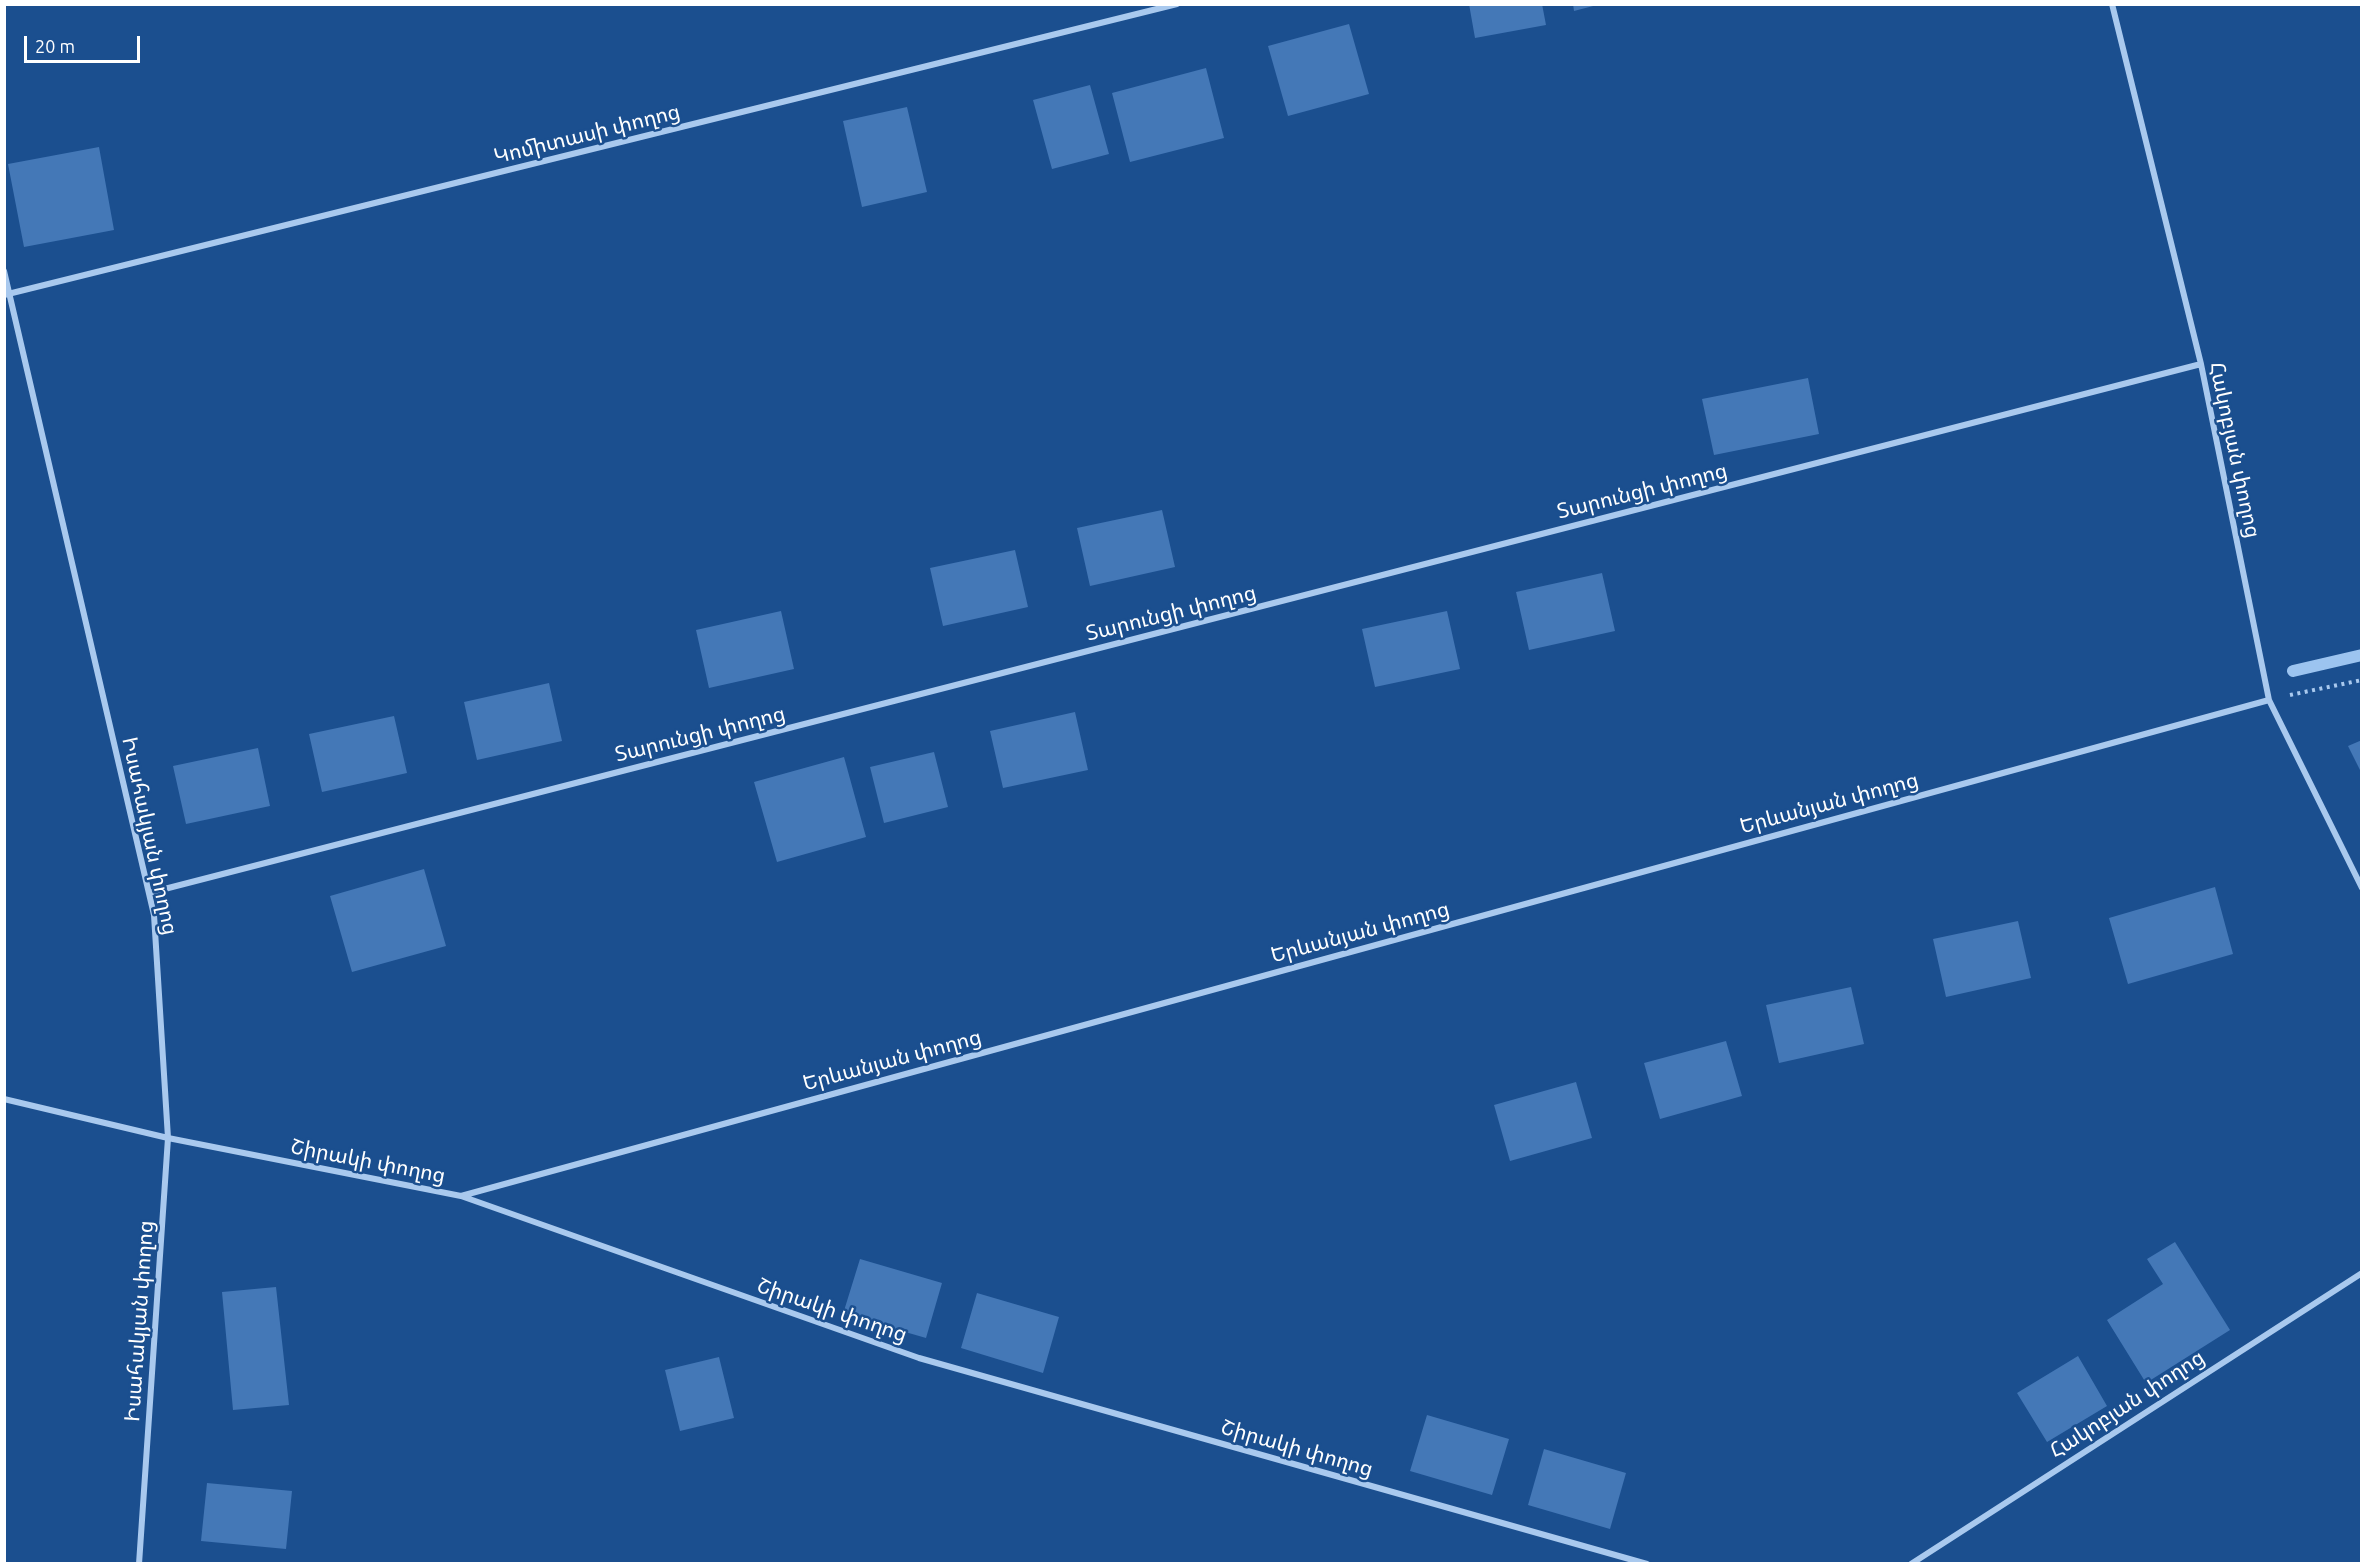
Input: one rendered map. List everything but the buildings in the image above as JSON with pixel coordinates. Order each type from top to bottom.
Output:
[{"type":"street","name":"Կոմիտասի փողոց","points":[[8,295],[1177,4]]},
{"type":"street","name":"Հակոբյան փողոց","points":[[2112,4],[2201,364],[2269,700],[2361,888]]},
{"type":"street","name":"Իսահակյան փողոց","points":[[4,271],[154,915],[168,1138],[139,1563]]},
{"type":"street","name":"Տարունցի փողոց","points":[[149,893],[2201,364]]},
{"type":"street","name":"Երևանյան փողոց","points":[[460,1196],[2269,700]]},
{"type":"street","name":"Շիրակի փողոց","points":[[4,1099],[168,1138],[460,1196],[919,1358],[1647,1563]]},
{"type":"street","name":"Հակոբյան փողոց","points":[[1911,1563],[2361,1273]]},
{"type":"path","points":[[2269,700],[2361,680]]},
{"type":"waterway","points":[[2293,671],[2362,655]]}]
